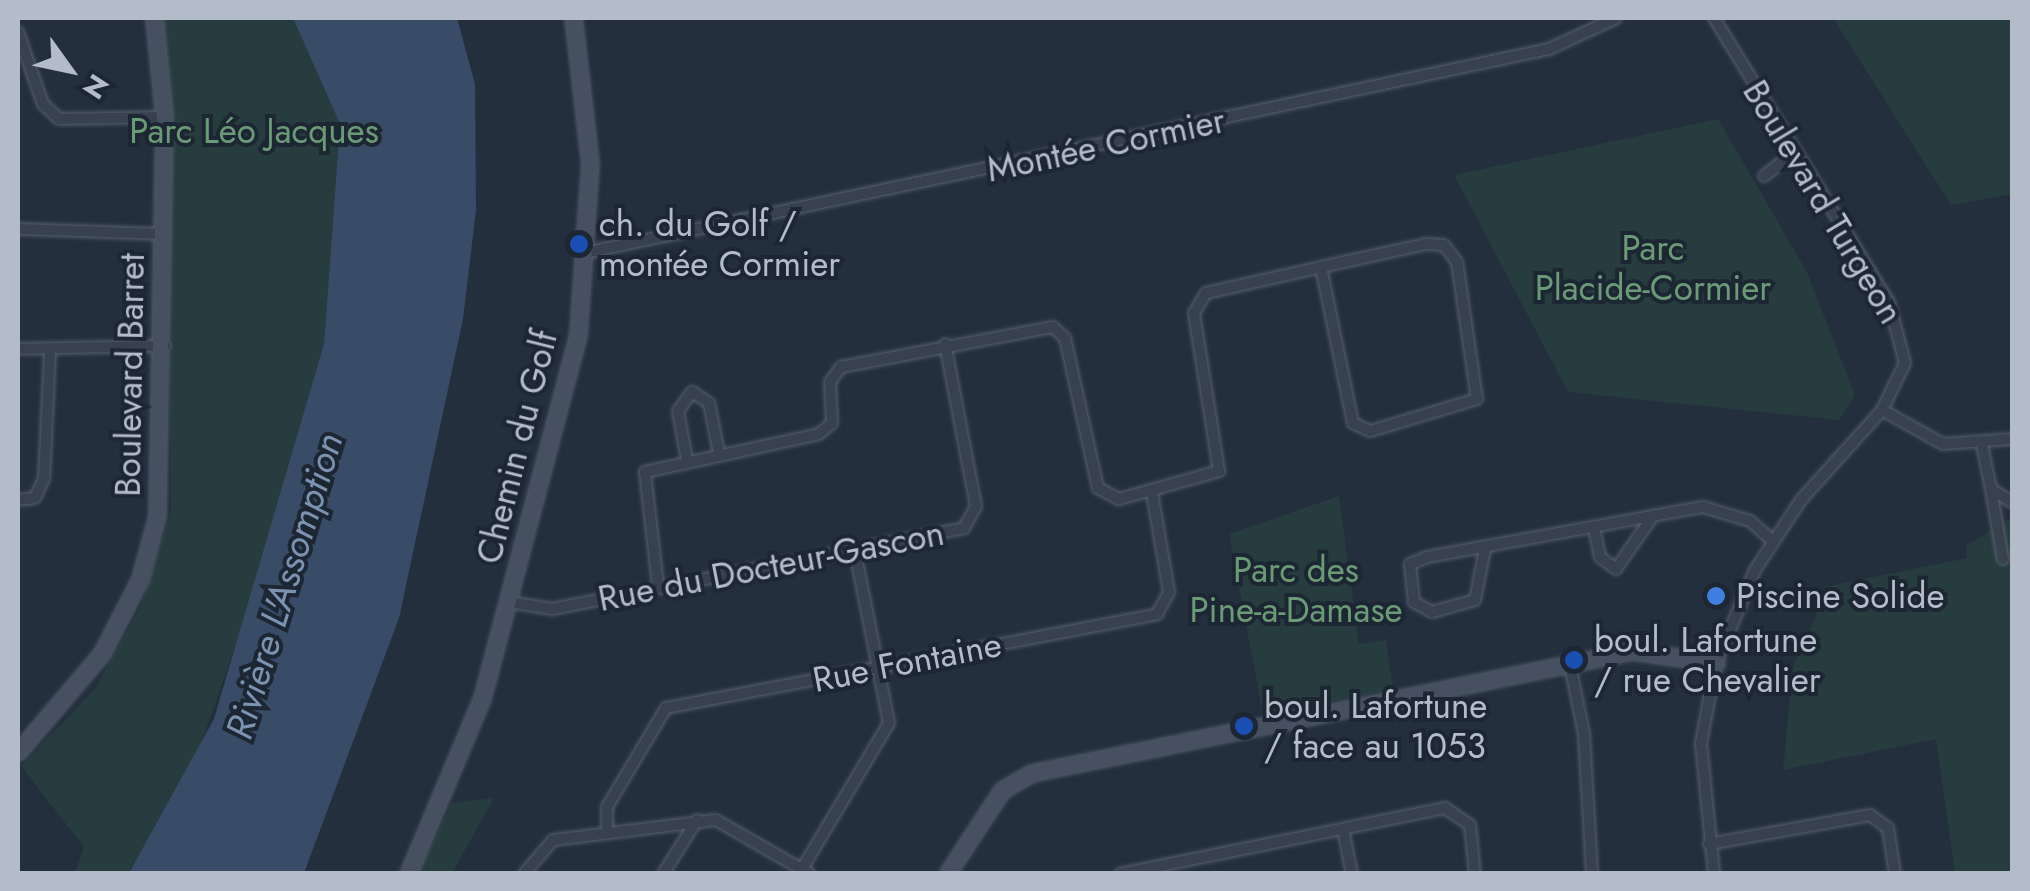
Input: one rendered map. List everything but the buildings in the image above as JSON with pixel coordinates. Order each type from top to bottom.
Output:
[{"type":"street","name":"Boulevard Barret","points":[[18,752],[76,691],[140,579],[161,483],[164,117],[154,18]]},
{"type":"street","name":"Chemin du Golf","points":[[408,874],[458,767],[509,602],[568,381],[588,252],[587,117],[573,18]]},
{"type":"street","name":"Montée Cormier","points":[[588,252],[1518,56],[1616,18]]},
{"type":"street","name":"Boulevard Turgeon","points":[[1714,18],[1900,325],[1905,363],[1882,410],[1773,541],[1716,663],[1701,743],[1714,874]]},
{"type":"street","points":[[18,32],[44,104],[58,118],[164,117]]},
{"type":"street","points":[[1764,176],[1796,152]]},
{"type":"street","points":[[18,229],[163,234]]},
{"type":"street","points":[[658,586],[641,483],[652,467],[820,434],[832,424],[830,382],[841,368],[945,344],[1060,332],[1098,488],[1119,500],[1206,480],[1223,462],[1196,305],[1206,293],[1321,267],[1444,245],[1457,262],[1476,399],[1370,431],[1353,423],[1321,267]]},
{"type":"street","name":"Rue du Docteur-Gascon","points":[[509,602],[552,609],[964,528],[975,516],[945,344]]},
{"type":"street","points":[[18,350],[165,346]]},
{"type":"street","points":[[18,500],[42,488],[50,350]]},
{"type":"street","points":[[687,460],[678,411],[692,392],[710,403],[718,453]]},
{"type":"street","points":[[1882,410],[1943,444],[1982,445],[2012,438]]},
{"type":"street","points":[[1982,445],[2004,559]]},
{"type":"street","points":[[1990,489],[2012,502]]},
{"type":"street","name":"Rue Fontaine","points":[[607,827],[608,807],[666,708],[1158,614],[1168,592],[1152,492]]},
{"type":"street","points":[[1485,549],[1481,594],[1432,612],[1408,591],[1410,564],[1485,549],[1594,528],[1653,516],[1729,512],[1773,541]]},
{"type":"street","points":[[1594,528],[1600,557],[1616,569],[1653,516]]},
{"type":"street","points":[[524,874],[552,840],[607,827],[697,820],[727,822],[804,872],[888,732],[880,668],[856,552]]},
{"type":"street","points":[[946,874],[1002,790],[1031,772],[1633,651],[1716,663]]},
{"type":"street","points":[[1570,665],[1584,734],[1592,874]]},
{"type":"street","points":[[1120,874],[1456,809],[1470,824],[1475,874]]},
{"type":"street","points":[[1709,844],[1870,815],[1888,828],[1896,874]]},
{"type":"street","points":[[662,874],[697,820]]},
{"type":"street","points":[[1343,829],[1352,874]]},
{"type":"green space","name":"Parc Léo Jacques","points":[[154,18],[293,18],[340,124],[324,344],[267,556],[190,775],[128,873],[75,873],[84,847],[21,766],[94,690],[140,608],[171,512],[167,58]]},
{"type":"green space","points":[[1833,18],[2012,18],[2012,194],[1951,205]]},
{"type":"green space","name":"Parc Placide-Cormier","points":[[1718,119],[1807,272],[1855,395],[1839,420],[1568,392],[1454,175]]},
{"type":"green space","name":"Parc des Pine-a-Damase","points":[[1339,496],[1359,644],[1386,640],[1393,689],[1263,715],[1229,534]]},
{"type":"green space","points":[[2012,517],[2012,873],[1955,873],[1936,739],[1783,770],[1793,667],[1829,586],[1967,558],[1966,546]]},
{"type":"green space","points":[[494,798],[452,873],[418,873],[452,803]]},
{"type":"water","name":"Rivière L'Assomption","points":[[293,18],[457,18],[475,84],[476,210],[463,319],[399,618],[304,873],[129,873],[214,719],[324,344],[340,124]]},
{"type":"place","name":"ch. du Golf / montée Cormier","points":[[579,244]]},
{"type":"place","name":"Piscine Solide","points":[[1716,596]]},
{"type":"place","name":"boul. Lafortune / rue Chevalier","points":[[1574,660]]},
{"type":"place","name":"boul. Lafortune / face au 1053","points":[[1244,726]]}]
